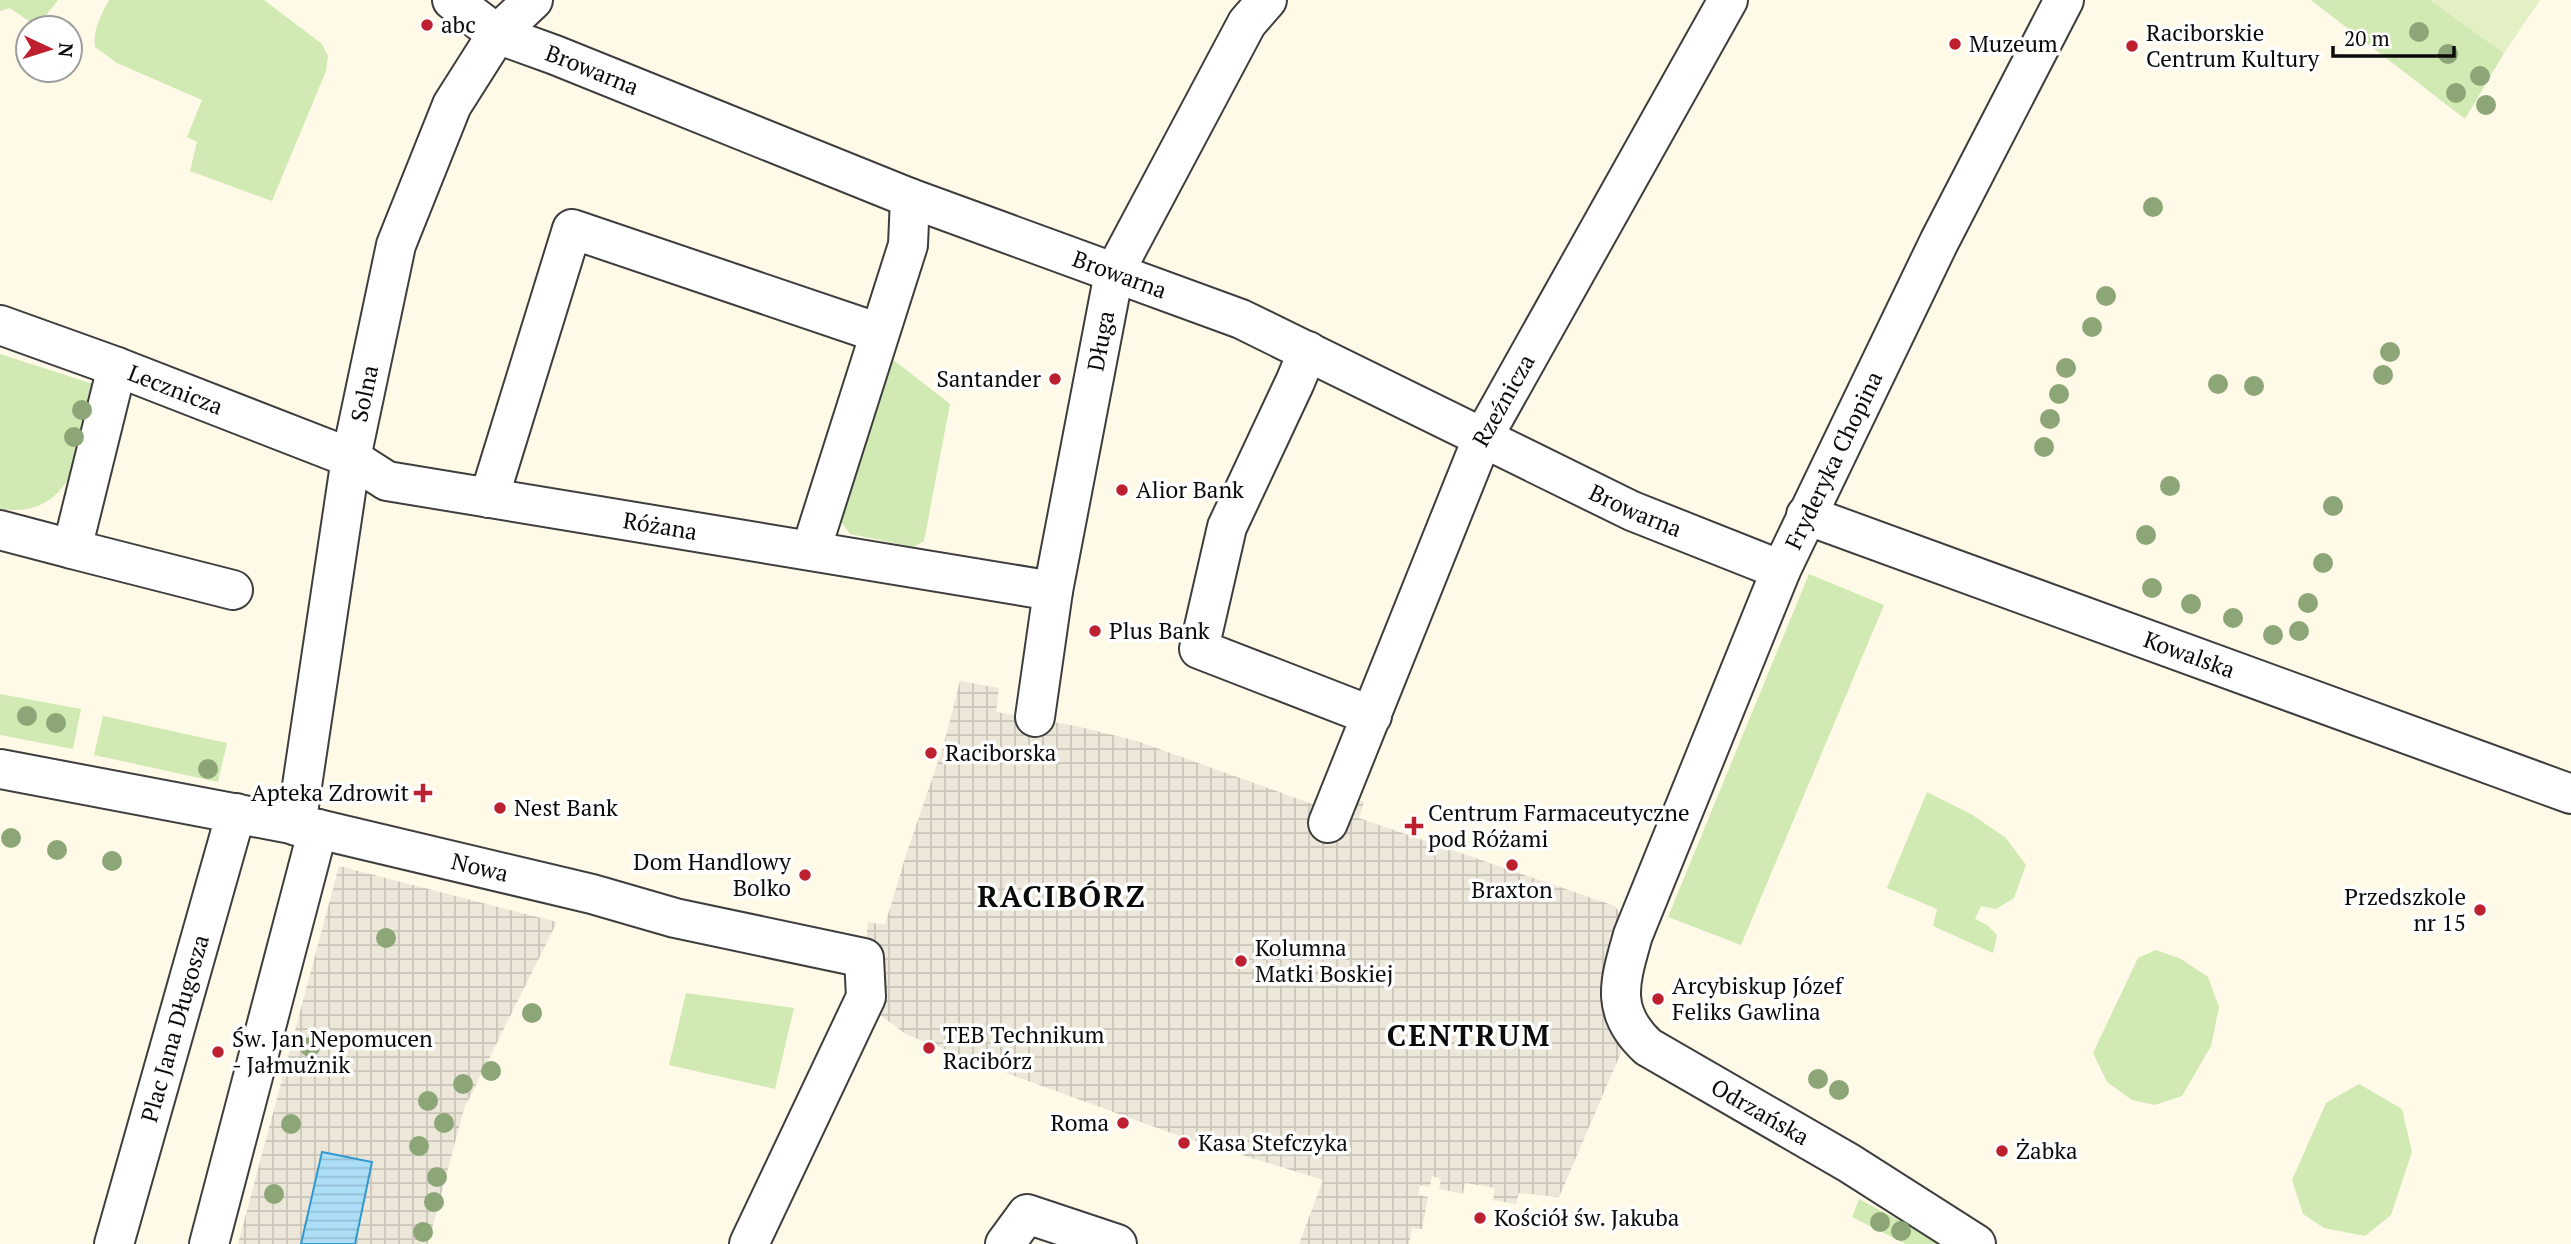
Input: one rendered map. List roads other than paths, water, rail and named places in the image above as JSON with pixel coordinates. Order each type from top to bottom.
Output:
[{"type":"street","name":"Browarna","points":[[452,0],[497,34],[910,198],[1241,319],[1632,511],[1781,570]]},
{"type":"street","name":"Solna","points":[[307,828],[351,458],[396,245],[452,104],[497,34],[533,0]]},
{"type":"street","name":"Długa","points":[[1035,717],[1099,267],[1247,23],[1267,0]]},
{"type":"street","name":"Rzeźnicza","points":[[1328,823],[1482,439],[1728,0]]},
{"type":"street","name":"Fryderyka Chopina","points":[[1633,935],[1781,570],[1806,515],[1939,242],[2064,0]]},
{"type":"street","points":[[811,550],[878,332],[908,245],[910,198]]},
{"type":"street","points":[[489,498],[572,229],[878,332]]},
{"type":"street","name":"Lecznicza","points":[[0,325],[117,367],[351,458]]},
{"type":"street","points":[[1308,351],[1227,527],[1199,649],[1372,716]]},
{"type":"street","points":[[72,549],[117,367]]},
{"type":"street","name":"Różana","points":[[351,458],[387,481],[1054,591]]},
{"type":"street","name":"Kowalska","points":[[1806,515],[2571,794]]},
{"type":"street","points":[[0,530],[233,590]]},
{"type":"street","name":"Nowa","points":[[0,769],[307,828],[592,894],[676,918],[864,958],[866,997],[749,1244]]},
{"type":"street","name":"Plac Jana Długosza","points":[[114,1244],[236,813]]},
{"type":"street","points":[[209,1244],[307,828]]},
{"type":"street","name":"Odrzańska","points":[[1633,935],[1620,991],[1626,1024],[1648,1047],[1849,1163],[1976,1244]]},
{"type":"street","points":[[1006,1244],[1027,1214],[1117,1244]]},
{"type":"water","points":[[322,1152],[372,1162],[355,1244],[301,1244]]},
{"type":"place","name":"abc","points":[[427,25]]},
{"type":"place","name":"Muzeum","points":[[1955,44]]},
{"type":"place","name":"Raciborskie Centrum Kultury","points":[[2132,46]]},
{"type":"place","name":"Santander","points":[[1055,379]]},
{"type":"place","name":"Alior Bank","points":[[1122,490]]},
{"type":"place","name":"Plus Bank","points":[[1095,631]]},
{"type":"place","name":"Raciborska","points":[[931,753]]},
{"type":"place","name":"Apteka Zdrowit","points":[[423,793]]},
{"type":"place","name":"Nest Bank","points":[[500,808]]},
{"type":"place","name":"Centrum Farmaceutyczne pod Różami","points":[[1414,826]]},
{"type":"place","name":"Braxton","points":[[1512,865]]},
{"type":"place","name":"Dom Handlowy Bolko","points":[[805,875]]},
{"type":"place","name":"Przedszkole nr 15","points":[[2480,910]]},
{"type":"place","name":"Kolumna Matki Boskiej","points":[[1241,961]]},
{"type":"place","name":"Arcybiskup Józef Feliks Gawlina","points":[[1658,999]]},
{"type":"place","name":"TEB Technikum Racibórz","points":[[929,1048]]},
{"type":"place","name":"Św. Jan Nepomucen - Jałmużnik","points":[[218,1052]]},
{"type":"place","name":"Roma","points":[[1123,1123]]},
{"type":"place","name":"Kasa Stefczyka","points":[[1184,1143]]},
{"type":"place","name":"Żabka","points":[[2002,1151]]},
{"type":"place","name":"Kościół św. Jakuba","points":[[1480,1218]]},
{"type":"district","name":"RACIBÓRZ","points":[[1062,897]]},
{"type":"district","name":"CENTRUM","points":[[1469,1036]]}]
